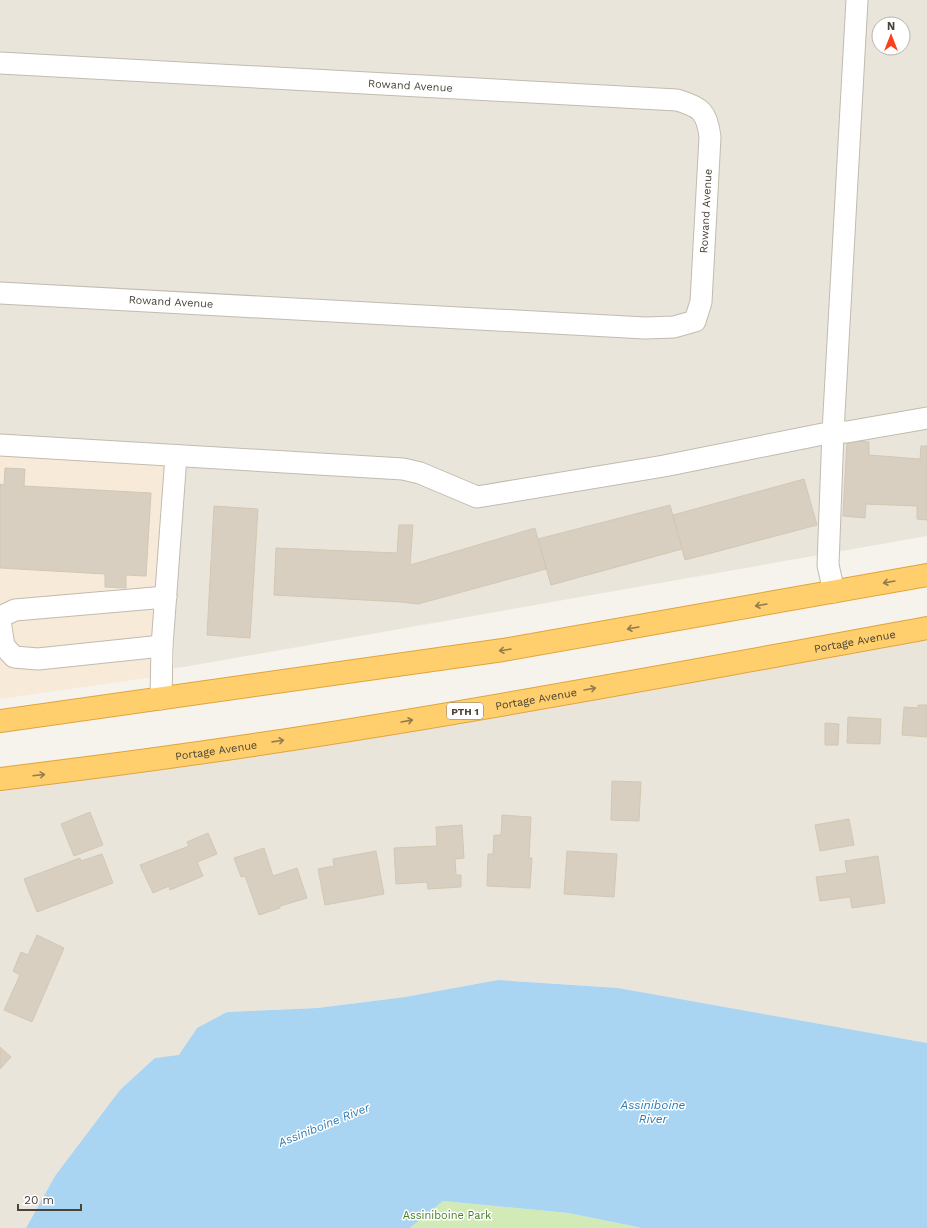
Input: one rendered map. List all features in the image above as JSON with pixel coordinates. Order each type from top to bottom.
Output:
[{"type":"highway","points":[[0,721],[503,650],[927,575]]},
{"type":"highway","name":"Portage Avenue","points":[[0,779],[373,727],[516,703],[927,628]]},
{"type":"street","points":[[834,592],[828,565],[833,432],[857,0]]},
{"type":"street","name":"Rowand Avenue","points":[[0,63],[677,100],[691,104],[701,110],[708,122],[710,137],[701,302],[695,321],[674,327],[630,327],[0,293]]},
{"type":"street","points":[[0,445],[403,469],[420,473],[477,497],[664,466],[833,432],[847,432],[927,418]]},
{"type":"street","points":[[161,699],[162,646],[176,456]]},
{"type":"street","points":[[0,617],[15,610],[166,597]]},
{"type":"street","points":[[0,621],[4,646],[14,657],[38,660],[162,646]]},
{"type":"shaded area","points":[[0,0],[927,0],[927,536],[174,668],[176,456],[0,445]]},
{"type":"shaded area","points":[[0,446],[175,456],[160,676],[0,699]]},
{"type":"shaded area","points":[[927,628],[927,1043],[618,988],[498,980],[405,997],[317,1008],[227,1012],[197,1028],[179,1056],[155,1058],[55,1176],[26,1228],[0,1228],[0,779]]},
{"type":"green space","name":"Assiniboine Park","points":[[443,1201],[568,1213],[642,1228],[410,1228]]},
{"type":"water","name":"Assiniboine River","points":[[498,980],[618,988],[927,1043],[927,1228],[642,1228],[568,1213],[443,1201],[410,1228],[26,1228],[55,1176],[120,1090],[155,1058],[179,1055],[197,1028],[227,1012],[317,1008],[405,997]]},
{"type":"building","points":[[847,440],[869,442],[869,455],[920,459],[921,446],[927,446],[927,520],[917,519],[917,506],[866,504],[865,518],[843,516]]},
{"type":"building","points":[[5,468],[25,469],[24,486],[151,493],[146,576],[126,575],[126,588],[105,587],[105,574],[0,568],[0,484],[4,485]]},
{"type":"building","points":[[804,479],[817,525],[685,560],[673,515]]},
{"type":"building","points":[[670,505],[682,549],[551,585],[538,539]]},
{"type":"building","points":[[214,506],[258,509],[250,638],[207,635]]},
{"type":"building","points":[[399,525],[413,525],[410,565],[535,528],[546,569],[418,604],[274,595],[276,548],[397,553]]},
{"type":"building","points":[[918,705],[927,705],[927,737],[902,735],[904,707],[918,708]]},
{"type":"building","points":[[848,717],[881,719],[880,744],[847,743]]},
{"type":"building","points":[[825,723],[839,724],[838,745],[825,745]]},
{"type":"building","points":[[612,781],[641,782],[639,821],[611,820]]},
{"type":"building","points":[[90,812],[103,845],[74,856],[61,824]]},
{"type":"building","points":[[502,815],[531,817],[529,858],[532,858],[530,888],[487,886],[488,854],[493,854],[494,835],[501,835]]},
{"type":"building","points":[[849,819],[854,845],[820,851],[815,825]]},
{"type":"building","points":[[462,825],[464,858],[455,859],[456,875],[461,875],[461,887],[428,889],[427,882],[396,884],[394,848],[437,846],[436,827]]},
{"type":"building","points":[[208,833],[217,854],[197,862],[203,876],[170,890],[169,886],[153,893],[140,865],[189,846],[187,842]]},
{"type":"building","points":[[264,848],[273,876],[297,868],[307,898],[280,906],[280,908],[259,915],[245,876],[241,877],[234,858]]},
{"type":"building","points":[[376,851],[384,894],[325,905],[318,869],[334,866],[333,859]]},
{"type":"building","points":[[567,851],[617,854],[614,897],[564,894]]},
{"type":"building","points":[[102,854],[113,883],[37,912],[24,879],[80,858],[81,861]]},
{"type":"building","points":[[878,856],[885,903],[852,908],[850,897],[820,901],[816,877],[847,873],[845,861]]},
{"type":"building","points":[[37,935],[64,948],[32,1022],[4,1010],[20,975],[13,971],[21,952],[28,955]]},
{"type":"building","points":[[0,1047],[11,1057],[0,1069]]}]
